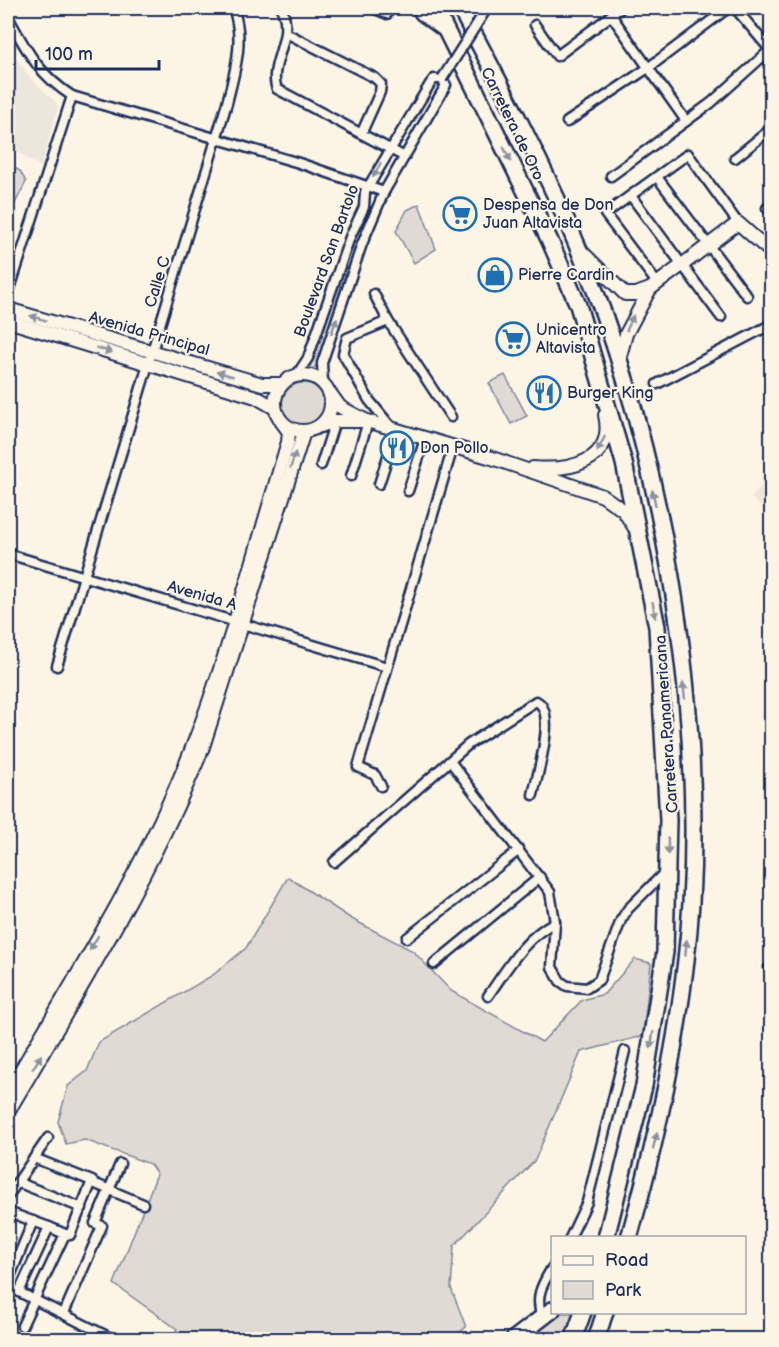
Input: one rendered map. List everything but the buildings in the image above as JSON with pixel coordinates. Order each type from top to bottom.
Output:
[{"type":"highway","points":[[420,8],[423,13],[447,30]]},
{"type":"highway","name":"Carretera de Oro","points":[[435,8],[571,290]]},
{"type":"highway","name":"Carretera de Oro","points":[[460,8],[514,111],[579,250]]},
{"type":"highway","points":[[472,83],[482,85],[492,79],[494,72],[488,61]]},
{"type":"highway","points":[[491,122],[496,109],[507,107],[514,111]]},
{"type":"highway","name":"Carretera Panamericana","points":[[579,250],[635,416],[668,560],[691,763],[691,903],[682,993],[660,1119],[630,1236]]},
{"type":"highway","name":"Carretera Panamericana","points":[[571,290],[585,326],[624,463],[648,571],[657,627],[667,767],[669,869],[665,952],[659,1000],[645,1086],[607,1236]]},
{"type":"highway","points":[[664,726],[674,731],[679,730],[688,721]]},
{"type":"highway","points":[[667,767],[676,759],[691,763]]},
{"type":"highway","points":[[601,1236],[622,1179],[645,1176]]},
{"type":"highway","points":[[513,1340],[547,1314]]},
{"type":"highway","points":[[573,1340],[582,1314]]},
{"type":"highway","points":[[596,1340],[604,1314]]},
{"type":"main road","points":[[579,250],[625,294],[636,294],[653,286],[738,223],[771,253]]},
{"type":"main road","points":[[618,362],[626,334],[653,286]]},
{"type":"main road","name":"Avenida Principal","points":[[8,309],[256,397],[275,408]]},
{"type":"main road","name":"Avenida Principal","points":[[8,321],[150,359],[262,384],[282,384]]},
{"type":"main road","points":[[521,467],[553,469],[578,466],[592,457],[602,445],[607,424],[585,326]]},
{"type":"main road","points":[[8,1112],[118,921],[178,806],[202,750],[288,442],[289,432],[275,408],[275,399],[282,384],[296,376],[311,376],[327,388],[340,407],[370,422],[521,467],[615,502],[635,529],[648,571]]},
{"type":"main road","points":[[318,428],[331,412],[327,388]]},
{"type":"main road","points":[[281,421],[291,429],[304,432],[335,421],[370,422]]},
{"type":"main road","points":[[8,1092],[110,915],[157,826],[191,752],[304,432]]},
{"type":"street","name":"Calle C","points":[[57,666],[238,61],[240,36],[233,8]]},
{"type":"street","points":[[373,8],[387,14]]},
{"type":"street","points":[[441,78],[487,8]]},
{"type":"street","points":[[535,25],[557,56],[621,8]]},
{"type":"street","points":[[567,122],[648,68],[728,8]]},
{"type":"street","points":[[611,176],[711,103],[771,51],[735,8]]},
{"type":"street","points":[[285,9],[286,33],[276,74],[277,89],[362,132],[403,156]]},
{"type":"street","points":[[611,15],[686,121]]},
{"type":"street","points":[[8,16],[35,65],[53,83],[72,96],[298,163],[384,192]]},
{"type":"street","points":[[286,33],[375,78],[381,84],[380,92],[362,132]]},
{"type":"street","name":"Boulevard San Bartolo","points":[[296,376],[308,358],[368,187],[430,84],[434,79],[441,78],[446,85],[403,156],[370,224],[322,363],[327,388]]},
{"type":"street","points":[[8,295],[72,96]]},
{"type":"street","points":[[735,158],[771,128]]},
{"type":"street","points":[[653,286],[605,214],[688,154],[738,223]]},
{"type":"street","points":[[657,177],[747,296]]},
{"type":"street","points":[[631,196],[721,317]]},
{"type":"street","points":[[358,218],[370,224]]},
{"type":"street","points":[[374,294],[388,321],[451,417]]},
{"type":"street","points":[[379,484],[394,430],[369,400],[343,354],[347,338],[388,321]]},
{"type":"street","points":[[657,384],[771,324]]},
{"type":"street","points":[[351,476],[370,422],[369,400]]},
{"type":"street","points":[[321,465],[335,421]]},
{"type":"street","points":[[408,491],[425,439]]},
{"type":"street","points":[[381,786],[375,775],[358,767],[453,447]]},
{"type":"street","name":"Avenida A","points":[[8,554],[387,667]]},
{"type":"street","points":[[334,862],[489,729],[538,701],[547,714],[533,795]]},
{"type":"street","points":[[450,761],[550,892],[555,922],[551,950],[555,975],[560,981],[575,988],[594,986],[604,971],[621,920],[628,909],[669,869]]},
{"type":"street","points":[[407,938],[519,850]]},
{"type":"street","points":[[434,964],[540,877]]},
{"type":"street","points":[[488,996],[518,953],[539,930],[555,922]]},
{"type":"street","points":[[571,1236],[587,1202],[625,1052]]},
{"type":"street","points":[[8,1196],[48,1138]]},
{"type":"street","points":[[34,1158],[143,1204]]},
{"type":"street","points":[[64,1313],[102,1226],[95,1223],[120,1164]]},
{"type":"street","points":[[17,1182],[82,1208]]},
{"type":"street","points":[[8,1212],[70,1235],[91,1182]]},
{"type":"street","points":[[8,1281],[33,1221]]},
{"type":"street","points":[[48,1227],[19,1292],[115,1340]]},
{"type":"street","points":[[22,1326],[65,1234]]},
{"type":"street","points":[[547,1314],[537,1302],[541,1286],[551,1270]]},
{"type":"shaded area","points":[[8,45],[30,78],[57,103],[58,107],[41,167],[8,146]]},
{"type":"shaded area","points":[[771,474],[771,515],[751,498]]},
{"type":"green space","points":[[8,164],[20,171],[26,182],[8,217]]},
{"type":"green space","points":[[419,204],[436,249],[414,263],[396,231],[407,210]]},
{"type":"green space","points":[[361,225],[364,229],[346,272],[316,366],[311,370],[310,365],[340,270]]},
{"type":"green space","points":[[505,375],[527,416],[511,424],[489,383]]},
{"type":"green space","points":[[303,383],[311,384],[318,389],[323,396],[323,412],[318,419],[311,424],[303,425],[295,424],[288,419],[283,412],[282,404],[283,396],[288,389],[295,384]]},
{"type":"green space","points":[[288,877],[350,918],[413,951],[451,991],[542,1042],[582,1000],[604,994],[635,959],[651,963],[643,1036],[581,1052],[535,1160],[454,1246],[451,1288],[466,1327],[452,1339],[341,1340],[335,1336],[334,1340],[172,1339],[177,1329],[114,1284],[157,1174],[150,1164],[85,1140],[66,1144],[58,1122],[68,1086],[87,1071],[99,1042],[213,975],[246,948]]},
{"type":"green space","points":[[555,1314],[575,1314],[564,1339],[522,1340]]},
{"type":"place","name":"Despensa de Don Juan Altavista","points":[[460,214]]},
{"type":"place","name":"Pierre Cardin","points":[[495,275]]},
{"type":"place","name":"Unicentro Altavista","points":[[513,339]]},
{"type":"place","name":"Burger King","points":[[544,393]]},
{"type":"place","name":"Don Pollo","points":[[397,448]]}]
